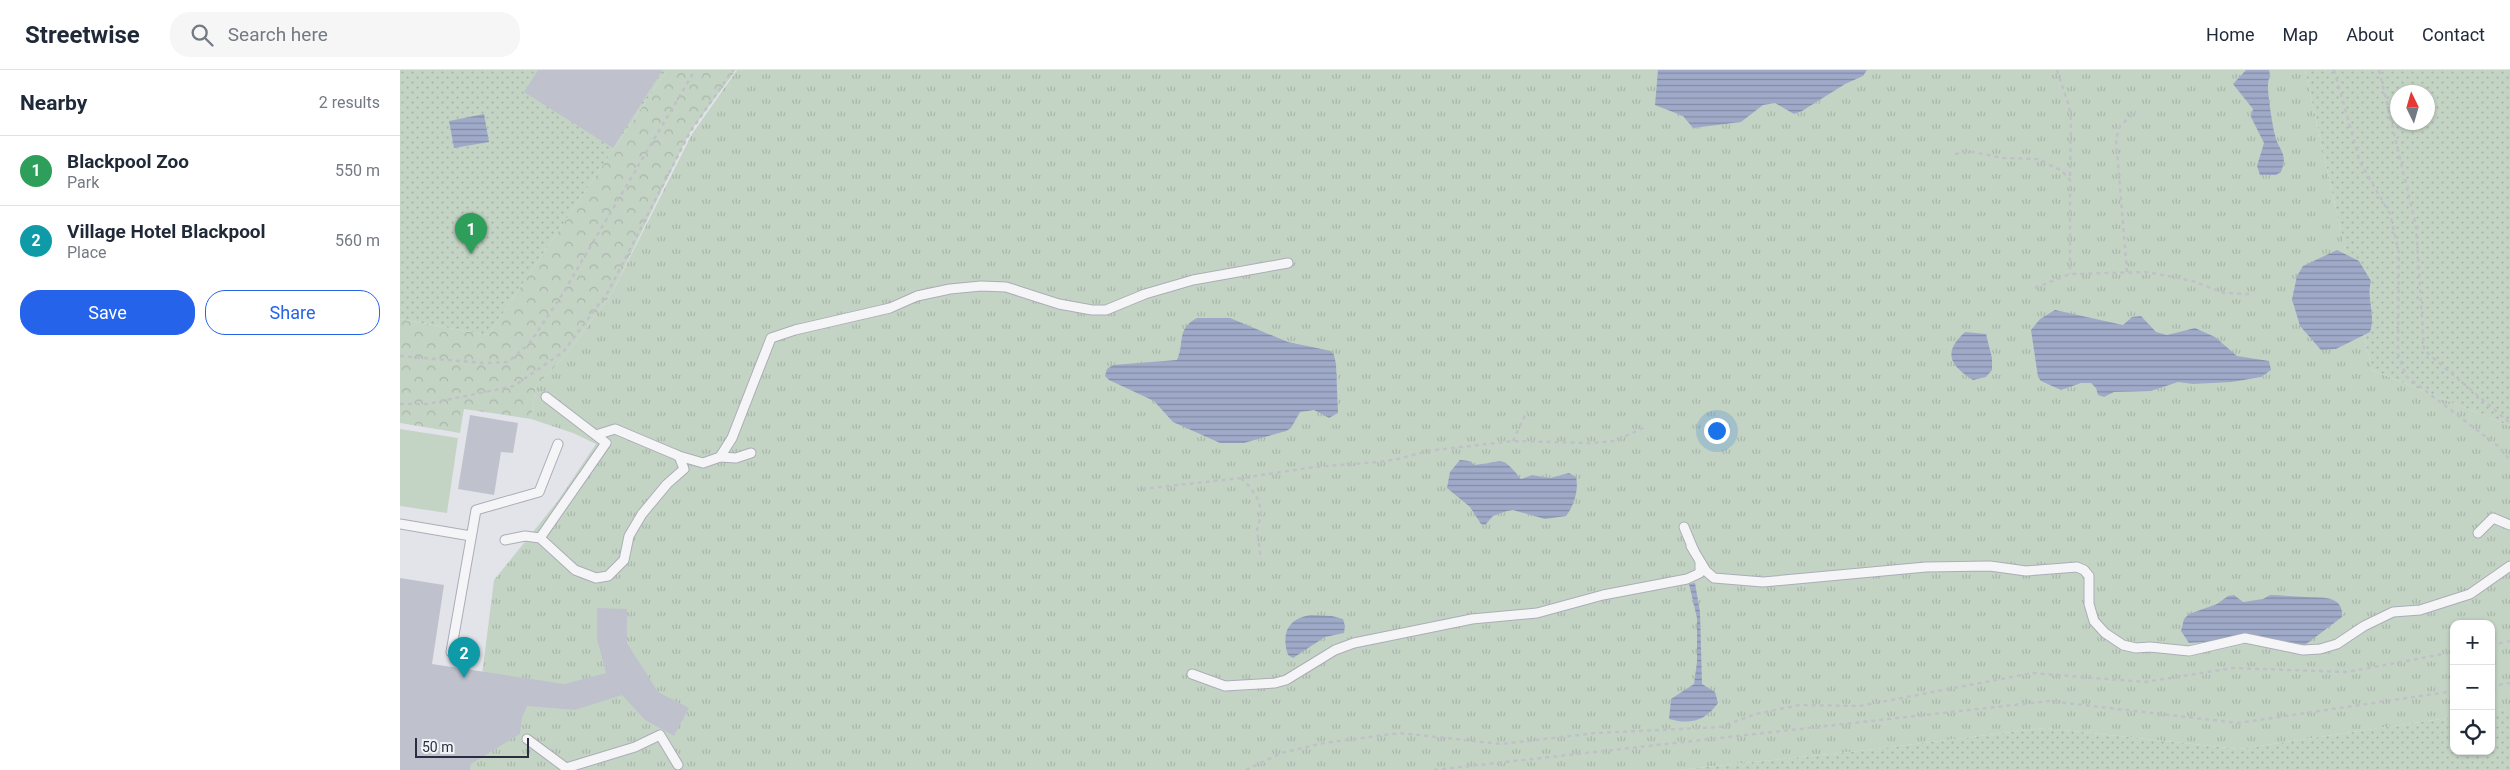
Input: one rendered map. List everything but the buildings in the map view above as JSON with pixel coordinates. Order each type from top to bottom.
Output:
[{"type":"lane","points":[[720,457],[732,438],[771,338],[795,330],[890,308],[917,296],[981,286],[1006,287],[1059,304],[1092,310],[1106,310],[1145,294],[1193,280],[1288,263]]},
{"type":"lane","points":[[540,538],[606,443],[546,397]]},
{"type":"lane","points":[[596,435],[615,429],[679,456],[703,463],[720,457],[736,458],[751,453]]},
{"type":"lane","points":[[451,652],[476,510],[538,492],[558,444]]},
{"type":"lane","points":[[505,540],[525,536],[540,538],[575,570],[596,578],[608,576],[624,560],[629,536],[642,514],[666,484],[684,470],[679,456]]},
{"type":"lane","points":[[2478,532],[2497,517],[2510,525]]},
{"type":"lane","points":[[400,524],[471,536]]},
{"type":"lane","points":[[1192,674],[1225,686],[1275,683],[1286,680],[1335,650],[1354,643],[1472,619],[1536,613],[1610,593],[1694,577],[1700,573],[1701,566],[1684,527]]},
{"type":"lane","points":[[1691,546],[1710,576],[1718,579],[1757,581],[1926,567],[1990,566],[2026,571],[2077,567],[2084,570],[2089,576],[2092,616],[2105,633],[2130,647],[2189,650],[2245,638],[2295,650],[2320,649],[2337,644],[2364,626],[2393,612],[2420,610],[2470,594],[2510,566]]},
{"type":"lane","points":[[527,739],[566,768],[635,747],[660,735],[678,765]]},
{"type":"path","points":[[530,93],[545,70]]},
{"type":"path","points":[[400,356],[484,363],[508,362],[529,344],[560,298],[695,70]]},
{"type":"path","points":[[400,404],[427,404],[514,386],[563,352],[608,292],[690,132],[733,70]]},
{"type":"path","points":[[2057,70],[2069,106],[2071,121],[2070,274]]},
{"type":"path","points":[[2334,70],[2360,162],[2390,214],[2399,253],[2398,354],[2406,376],[2498,446],[2510,460]]},
{"type":"path","points":[[2379,70],[2416,226],[2424,350],[2510,423]]},
{"type":"path","points":[[533,78],[538,81]]},
{"type":"path","points":[[2127,272],[2116,139],[2120,126],[2136,111]]},
{"type":"path","points":[[1955,154],[1973,152],[2004,158],[2038,159],[2062,171],[2070,180]]},
{"type":"path","points":[[2035,288],[2070,274],[2127,272],[2159,273],[2193,281],[2224,293],[2249,294]]},
{"type":"path","points":[[1513,441],[1527,411]]},
{"type":"path","points":[[1142,489],[1241,478],[1288,470],[1378,462],[1427,451],[1513,441],[1615,442],[1647,426]]},
{"type":"path","points":[[1241,478],[1250,487],[1259,501],[1261,515],[1257,530],[1261,559]]},
{"type":"path","points":[[2495,643],[2510,641]]},
{"type":"path","points":[[1246,770],[1281,752],[1324,743],[1400,733],[1501,744],[1596,733],[1720,727],[1756,714],[1800,705],[1860,706],[2032,673],[2145,682],[2233,668],[2347,672],[2450,653]]},
{"type":"path","points":[[2495,685],[2510,683]]},
{"type":"path","points":[[1434,770],[2049,701],[2238,723],[2450,692]]},
{"type":"green space","points":[[400,70],[667,70],[488,335],[400,319]]},
{"type":"green space","points":[[667,70],[736,70],[690,132],[612,293],[566,355],[536,386],[531,419],[464,409],[460,433],[400,423],[400,319],[488,335]]},
{"type":"green space","points":[[737,70],[2305,70],[2372,370],[2510,426],[2510,708],[2495,710],[2495,620],[2450,620],[2450,718],[2239,749],[2044,728],[1867,750],[1678,770],[470,770],[494,580],[557,502],[596,444],[573,433],[531,419],[536,386],[566,355],[612,293],[692,134]]},
{"type":"green space","points":[[2305,70],[2510,70],[2510,426],[2372,370]]},
{"type":"green space","points":[[400,429],[458,438],[447,513],[400,506]]},
{"type":"green space","points":[[2510,708],[2510,770],[1678,770],[1867,750],[2044,728],[2239,749],[2450,718],[2450,755],[2495,755],[2495,710]]},
{"type":"water","points":[[1658,70],[1867,70],[1863,76],[1845,84],[1794,114],[1775,103],[1763,105],[1741,122],[1693,128],[1683,116],[1655,105]]},
{"type":"water","points":[[2246,70],[2269,70],[2268,90],[2271,117],[2276,140],[2284,160],[2281,172],[2276,175],[2260,175],[2257,166],[2264,143],[2251,117],[2253,109],[2233,84]]},
{"type":"water","points":[[484,114],[489,142],[454,148],[449,121]]},
{"type":"water","points":[[2337,250],[2359,261],[2371,281],[2372,325],[2370,332],[2336,349],[2321,350],[2300,326],[2292,299],[2297,276],[2303,266]]},
{"type":"water","points":[[2055,310],[2123,325],[2132,317],[2141,316],[2156,332],[2167,335],[2195,328],[2215,337],[2237,356],[2269,361],[2271,370],[2261,377],[2232,382],[2193,384],[2178,382],[2151,391],[2114,392],[2104,397],[2098,395],[2096,388],[2091,383],[2081,383],[2061,390],[2041,381],[2038,377],[2031,330],[2040,319]]},
{"type":"water","points":[[1197,318],[1230,318],[1288,342],[1331,351],[1336,364],[1338,413],[1329,418],[1314,410],[1300,412],[1291,428],[1286,431],[1244,443],[1220,443],[1173,422],[1154,401],[1109,380],[1105,376],[1107,369],[1113,365],[1177,360],[1184,331],[1190,322]]},
{"type":"water","points":[[1965,332],[1986,334],[1992,358],[1992,370],[1986,377],[1973,380],[1954,363],[1952,352],[1954,346]]},
{"type":"water","points":[[1460,460],[1469,461],[1475,465],[1497,462],[1505,463],[1521,479],[1532,475],[1550,478],[1569,473],[1576,477],[1577,482],[1576,492],[1569,512],[1566,516],[1545,519],[1513,510],[1493,516],[1485,525],[1481,524],[1470,507],[1447,488],[1450,472]]},
{"type":"water","points":[[1695,583],[1700,612],[1702,684],[1715,692],[1718,703],[1703,718],[1684,722],[1669,719],[1671,699],[1694,684],[1697,662],[1697,618],[1689,584]]},
{"type":"water","points":[[2234,595],[2243,602],[2263,599],[2270,595],[2331,599],[2339,605],[2342,610],[2342,617],[2305,645],[2243,634],[2218,641],[2189,643],[2181,631],[2184,619],[2189,614],[2217,604],[2228,596]]},
{"type":"water","points":[[1311,615],[1332,616],[1343,619],[1344,633],[1325,637],[1293,658],[1288,655],[1286,647],[1285,640],[1288,628],[1297,619]]},
{"type":"place","name":"Blackpool Zoo","points":[[471,254]]},
{"type":"place","name":"Village Hotel Blackpool","points":[[464,678]]}]
